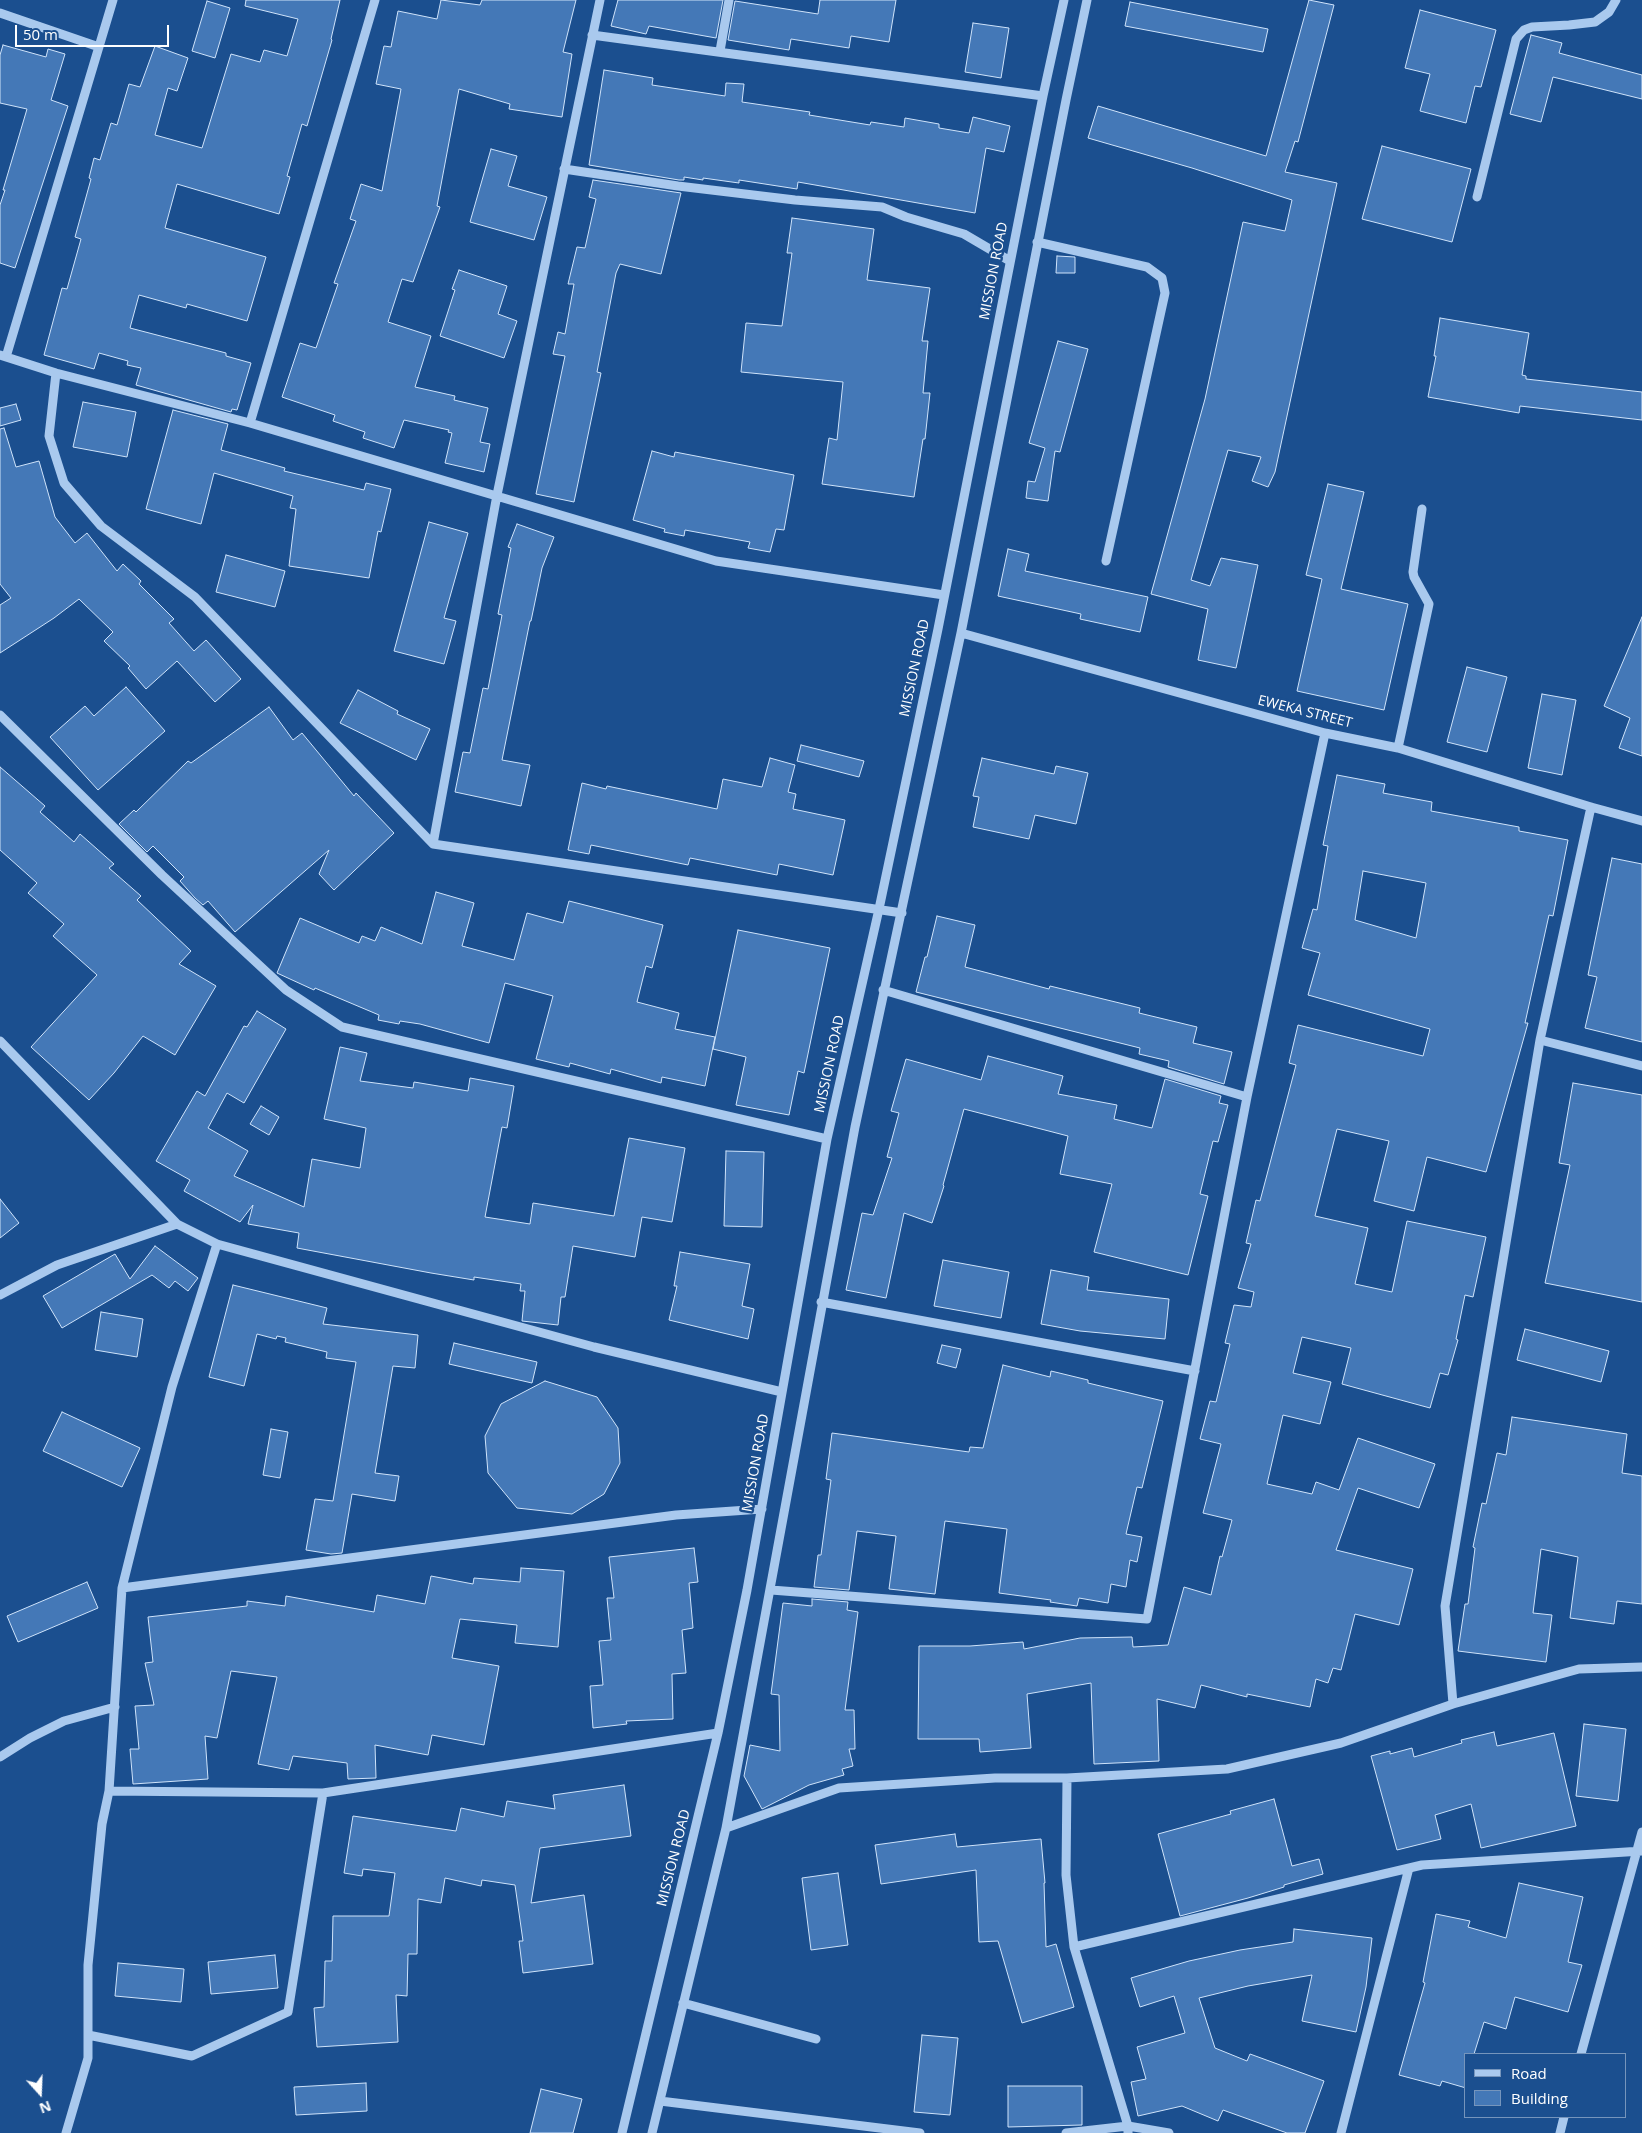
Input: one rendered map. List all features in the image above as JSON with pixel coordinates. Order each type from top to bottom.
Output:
[{"type":"street","points":[[113,0],[3,356],[56,373],[250,423],[716,561],[944,595]]},
{"type":"street","points":[[250,423],[375,0]]},
{"type":"street","points":[[433,844],[496,495],[600,0]]},
{"type":"street","points":[[720,51],[730,0]]},
{"type":"street","name":"MISSION ROAD","points":[[622,2133],[718,1733],[762,1509],[828,1139],[879,909],[1064,0]]},
{"type":"street","points":[[652,2133],[726,1828],[771,1590],[821,1302],[884,990],[902,913],[960,633],[1087,0]]},
{"type":"street","points":[[1477,197],[1516,39],[1524,30],[1532,27],[1595,22],[1609,12],[1616,0]]},
{"type":"street","points":[[0,13],[99,47]]},
{"type":"street","points":[[592,34],[1043,96]]},
{"type":"street","points":[[564,169],[678,186],[795,200],[882,207],[906,217],[964,234],[1010,261]]},
{"type":"street","points":[[1037,242],[1147,267],[1162,278],[1165,293],[1106,561]]},
{"type":"street","points":[[56,373],[49,436],[64,484],[101,526],[195,596],[433,844],[902,913]]},
{"type":"street","points":[[1398,748],[1429,604],[1414,578],[1413,572],[1422,509]]},
{"type":"street","name":"EWEKA STREET","points":[[960,633],[1325,733],[1398,748],[1642,821]]},
{"type":"street","points":[[0,715],[162,875],[286,990],[342,1027],[828,1139]]},
{"type":"street","points":[[771,1590],[1147,1619],[1247,1097],[1325,733]]},
{"type":"street","points":[[1452,1704],[1445,1606],[1540,1040],[1591,807]]},
{"type":"street","points":[[884,990],[1247,1097]]},
{"type":"street","points":[[1540,1040],[1642,1066]]},
{"type":"street","points":[[0,1041],[177,1224],[218,1244],[594,1347],[782,1392]]},
{"type":"street","points":[[0,1295],[57,1265],[177,1224]]},
{"type":"street","points":[[66,2133],[88,2058],[88,1965],[102,1824],[110,1791],[122,1588],[172,1387],[218,1244]]},
{"type":"street","points":[[821,1302],[1194,1370]]},
{"type":"street","points":[[122,1588],[676,1515],[762,1509]]},
{"type":"street","points":[[726,1828],[839,1788],[995,1778],[1067,1778],[1227,1768],[1341,1743],[1452,1704],[1579,1669],[1642,1667]]},
{"type":"street","points":[[0,1757],[30,1738],[64,1721],[115,1707]]},
{"type":"street","points":[[110,1791],[323,1793],[718,1733]]},
{"type":"street","points":[[1067,1778],[1066,1875],[1074,1947],[1128,2129]]},
{"type":"street","points":[[88,2035],[192,2056],[288,2012],[323,1793]]},
{"type":"street","points":[[1582,2053],[1639,1852],[1642,1832]]},
{"type":"street","points":[[1074,1947],[1422,1865],[1639,1852]]},
{"type":"street","points":[[1341,2133],[1409,1868]]},
{"type":"street","points":[[683,2003],[816,2039]]},
{"type":"street","points":[[660,2101],[920,2133]]},
{"type":"street","points":[[1560,2133],[1564,2118]]},
{"type":"street","points":[[1066,2133],[1128,2129],[1170,2133]]},
{"type":"building","points":[[246,0],[340,0],[332,40],[307,126],[302,124],[287,176],[290,177],[279,214],[177,184],[165,228],[266,257],[247,321],[187,304],[186,308],[139,295],[130,328],[226,353],[226,356],[251,363],[237,410],[232,409],[231,412],[136,385],[141,368],[127,365],[128,361],[99,353],[94,369],[44,355],[62,288],[67,289],[81,239],[75,237],[91,179],[89,178],[94,158],[100,160],[111,123],[117,125],[129,84],[140,87],[155,46],[188,58],[177,91],[168,88],[155,135],[202,148],[231,54],[260,62],[264,50],[287,56],[298,19],[245,6]]},
{"type":"building","points":[[441,0],[480,5],[482,0],[576,0],[563,52],[572,54],[562,117],[509,109],[510,104],[459,89],[437,206],[440,207],[413,282],[402,279],[388,322],[431,336],[415,387],[455,396],[454,400],[488,408],[480,442],[490,444],[484,472],[445,463],[452,433],[448,432],[449,430],[404,420],[394,448],[363,438],[365,432],[333,421],[335,415],[282,397],[300,343],[316,348],[338,284],[334,283],[356,221],[350,219],[361,184],[382,191],[401,89],[376,84],[384,46],[391,47],[398,11],[437,19]]},
{"type":"building","points":[[618,0],[723,0],[716,38],[649,26],[646,34],[611,26]]},
{"type":"building","points":[[820,0],[896,0],[889,42],[851,36],[849,48],[791,39],[789,50],[728,40],[735,1],[818,14]]},
{"type":"building","points":[[1309,0],[1334,5],[1298,142],[1295,141],[1285,172],[1337,183],[1275,472],[1268,487],[1252,481],[1261,457],[1228,450],[1191,580],[1210,586],[1221,558],[1258,565],[1236,668],[1198,660],[1208,609],[1151,594],[1205,399],[1243,222],[1285,231],[1292,200],[1192,168],[1088,138],[1098,106],[1266,156]]},
{"type":"building","points":[[207,1],[230,8],[215,58],[192,51]]},
{"type":"building","points":[[1130,2],[1268,29],[1263,52],[1125,26]]},
{"type":"building","points":[[1420,10],[1496,30],[1481,87],[1475,86],[1466,123],[1420,111],[1430,74],[1405,68]]},
{"type":"building","points":[[973,23],[1009,28],[1001,78],[965,72]]},
{"type":"building","points":[[1531,35],[1562,43],[1559,53],[1642,75],[1642,99],[1553,77],[1541,122],[1510,114]]},
{"type":"building","points":[[3,45],[46,57],[48,49],[65,54],[51,100],[68,106],[15,268],[0,263],[0,205],[27,109],[0,103],[0,55]]},
{"type":"building","points":[[604,70],[653,78],[652,85],[725,96],[726,83],[744,84],[742,102],[810,112],[809,115],[870,125],[871,122],[904,127],[905,118],[939,124],[939,128],[969,133],[973,117],[1010,126],[1004,152],[986,148],[975,213],[798,182],[797,189],[739,180],[739,183],[684,177],[684,180],[679,180],[589,165]]},
{"type":"building","points":[[1382,146],[1471,169],[1452,242],[1362,219]]},
{"type":"building","points":[[491,149],[517,156],[508,186],[547,197],[534,240],[470,222]]},
{"type":"building","points":[[593,180],[681,193],[661,274],[620,264],[616,273],[597,372],[601,373],[574,502],[536,494],[565,356],[553,354],[558,332],[565,334],[574,284],[568,284],[577,247],[585,248],[596,199],[589,197]]},
{"type":"building","points":[[792,218],[874,229],[867,280],[930,288],[922,341],[928,341],[923,393],[930,393],[925,439],[923,439],[914,497],[822,484],[829,438],[837,440],[843,382],[741,372],[746,323],[782,326],[792,253],[787,253]]},
{"type":"building","points":[[1057,256],[1075,257],[1075,273],[1056,273]]},
{"type":"building","points":[[459,270],[507,286],[498,314],[517,321],[504,358],[440,336],[455,290],[452,289]]},
{"type":"building","points":[[1440,318],[1529,333],[1522,375],[1526,376],[1526,379],[1642,392],[1642,420],[1520,406],[1519,413],[1428,397],[1436,356],[1434,356]]},
{"type":"building","points":[[1058,341],[1088,349],[1060,452],[1055,451],[1048,501],[1026,498],[1028,481],[1035,482],[1045,448],[1029,443]]},
{"type":"building","points":[[83,402],[136,412],[127,457],[73,447]]},
{"type":"building","points":[[16,404],[21,420],[0,426],[0,408]]},
{"type":"building","points":[[173,410],[228,424],[221,450],[285,468],[284,471],[364,490],[366,483],[391,489],[381,532],[378,531],[369,578],[289,566],[296,509],[290,508],[293,496],[214,473],[201,524],[146,509]]},
{"type":"building","points":[[4,428],[16,467],[39,461],[55,517],[75,543],[87,533],[117,571],[123,564],[141,581],[139,584],[174,619],[169,623],[194,651],[206,640],[241,679],[215,702],[177,661],[146,689],[128,668],[130,666],[104,641],[113,632],[79,599],[54,618],[0,653],[0,605],[11,598],[0,584],[0,429]]},
{"type":"building","points":[[652,451],[674,457],[675,452],[794,475],[784,530],[776,529],[770,552],[748,548],[750,542],[685,530],[684,536],[664,532],[665,529],[633,520]]},
{"type":"building","points":[[1328,484],[1364,492],[1341,589],[1408,604],[1384,710],[1297,691],[1322,579],[1306,575]]},
{"type":"building","points":[[429,522],[468,533],[444,618],[456,621],[444,664],[394,651]]},
{"type":"building","points":[[517,524],[554,537],[542,568],[502,760],[530,765],[521,806],[455,792],[463,752],[470,753],[483,688],[488,689],[502,615],[498,614],[511,548],[508,547]]},
{"type":"building","points":[[1008,549],[1029,554],[1025,571],[1148,597],[1140,632],[1080,619],[1081,614],[998,596]]},
{"type":"building","points":[[226,555],[285,571],[275,607],[216,592]]},
{"type":"building","points":[[1642,617],[1642,756],[1619,748],[1630,718],[1604,706]]},
{"type":"building","points":[[1467,667],[1507,677],[1487,752],[1447,742]]},
{"type":"building","points":[[126,687],[165,731],[98,790],[50,737],[85,706],[94,716]]},
{"type":"building","points":[[358,690],[398,711],[397,714],[430,729],[416,760],[340,723]]},
{"type":"building","points":[[1542,694],[1576,700],[1562,775],[1528,768]]},
{"type":"building","points":[[269,707],[293,740],[302,733],[354,796],[356,793],[394,833],[334,890],[319,874],[329,850],[235,932],[208,901],[203,905],[195,898],[180,881],[184,877],[153,846],[147,852],[119,824],[134,810],[136,812],[188,761],[191,763]]},
{"type":"building","points":[[801,745],[864,761],[859,777],[797,761]]},
{"type":"building","points":[[770,758],[795,765],[788,792],[796,794],[793,809],[845,820],[833,875],[779,864],[777,875],[690,858],[688,865],[591,845],[589,854],[568,850],[582,783],[606,789],[607,786],[717,809],[723,779],[762,787]]},
{"type":"building","points":[[982,758],[1054,774],[1056,766],[1088,773],[1076,824],[1035,815],[1029,839],[973,827],[979,797],[973,796]]},
{"type":"building","points":[[0,767],[45,806],[40,812],[74,842],[80,834],[114,864],[109,868],[141,896],[137,900],[191,951],[179,964],[216,986],[175,1055],[143,1036],[114,1073],[89,1100],[31,1047],[97,975],[53,936],[64,924],[28,893],[37,883],[0,850]]},
{"type":"building","points":[[1337,775],[1385,784],[1383,793],[1432,802],[1431,811],[1519,827],[1519,831],[1568,840],[1553,916],[1549,915],[1525,1023],[1528,1023],[1486,1172],[1427,1157],[1414,1211],[1374,1201],[1389,1141],[1337,1129],[1315,1216],[1368,1228],[1355,1284],[1392,1292],[1407,1221],[1486,1237],[1473,1297],[1465,1295],[1456,1339],[1458,1340],[1448,1375],[1440,1373],[1430,1408],[1342,1384],[1351,1348],[1302,1337],[1293,1373],[1331,1382],[1320,1424],[1283,1415],[1267,1484],[1312,1494],[1316,1482],[1339,1490],[1358,1438],[1435,1464],[1419,1508],[1358,1488],[1336,1550],[1413,1569],[1399,1625],[1355,1614],[1341,1670],[1333,1668],[1328,1683],[1316,1679],[1310,1707],[1247,1694],[1247,1697],[1201,1685],[1195,1708],[1157,1699],[1159,1761],[1094,1764],[1091,1683],[1027,1694],[1031,1748],[980,1752],[979,1739],[918,1739],[919,1646],[970,1646],[1023,1642],[1024,1649],[1080,1638],[1132,1637],[1133,1647],[1168,1645],[1184,1587],[1211,1595],[1220,1556],[1222,1557],[1232,1520],[1203,1513],[1221,1444],[1200,1439],[1210,1401],[1216,1402],[1230,1344],[1225,1343],[1234,1305],[1251,1307],[1254,1292],[1238,1288],[1251,1244],[1246,1243],[1256,1200],[1260,1201],[1296,1065],[1289,1063],[1298,1025],[1423,1056],[1430,1029],[1308,995],[1320,953],[1302,948],[1313,909],[1317,910],[1328,846],[1323,845]],"holes":[[[1363,871],[1426,883],[1416,938],[1355,920]]]},
{"type":"building","points":[[1612,858],[1642,864],[1642,1042],[1585,1028],[1597,977],[1588,975]]},
{"type":"building","points":[[436,892],[474,903],[462,946],[514,960],[527,913],[563,923],[569,901],[663,925],[652,968],[646,966],[637,1002],[679,1013],[675,1029],[715,1037],[705,1086],[662,1077],[661,1083],[611,1069],[610,1074],[570,1063],[569,1067],[536,1059],[553,996],[505,983],[489,1043],[420,1024],[400,1021],[399,1024],[378,1020],[379,1015],[315,988],[314,990],[277,973],[300,918],[359,943],[362,936],[375,941],[381,927],[422,944]]},
{"type":"building","points":[[937,916],[975,925],[965,967],[1049,989],[1050,986],[1140,1008],[1139,1013],[1197,1027],[1193,1043],[1232,1052],[1224,1084],[1168,1067],[1169,1061],[1139,1054],[1140,1048],[916,992]]},
{"type":"building","points":[[738,930],[830,948],[804,1073],[798,1071],[789,1115],[736,1105],[746,1057],[713,1049]]},
{"type":"building","points":[[257,1011],[286,1029],[244,1103],[227,1093],[208,1128],[248,1151],[234,1176],[304,1207],[312,1159],[360,1168],[366,1128],[324,1119],[340,1047],[367,1053],[360,1081],[413,1088],[414,1082],[468,1091],[470,1078],[514,1086],[507,1128],[502,1127],[485,1217],[530,1224],[533,1203],[614,1216],[629,1138],[685,1148],[672,1222],[642,1217],[635,1257],[573,1246],[565,1297],[561,1297],[558,1325],[522,1321],[525,1291],[520,1291],[521,1284],[474,1277],[474,1280],[297,1248],[299,1233],[248,1224],[253,1205],[240,1222],[184,1191],[190,1180],[156,1161],[197,1091],[205,1096],[244,1026],[247,1027]]},
{"type":"building","points":[[988,1056],[1063,1076],[1058,1094],[1117,1105],[1114,1119],[1152,1128],[1165,1079],[1221,1096],[1219,1103],[1228,1105],[1218,1142],[1213,1141],[1200,1194],[1208,1196],[1188,1275],[1094,1252],[1112,1184],[1060,1174],[1068,1136],[964,1109],[944,1186],[932,1223],[904,1213],[886,1298],[846,1290],[862,1213],[873,1215],[892,1158],[887,1157],[899,1113],[891,1111],[906,1059],[981,1080]]},
{"type":"building","points":[[1573,1083],[1642,1095],[1642,1302],[1545,1283],[1570,1165],[1559,1163]]},
{"type":"building","points":[[261,1106],[279,1117],[269,1135],[250,1124]]},
{"type":"building","points":[[726,1151],[764,1152],[762,1227],[724,1226]]},
{"type":"building","points":[[0,1199],[19,1223],[0,1238]]},
{"type":"building","points":[[155,1246],[198,1278],[188,1291],[175,1281],[169,1288],[152,1275],[62,1328],[43,1296],[115,1254],[130,1279]]},
{"type":"building","points":[[680,1252],[750,1264],[742,1306],[754,1309],[748,1339],[669,1320],[677,1286],[674,1286]]},
{"type":"building","points":[[943,1260],[1009,1272],[1001,1318],[934,1306]]},
{"type":"building","points":[[1051,1270],[1089,1277],[1087,1290],[1169,1299],[1165,1339],[1080,1331],[1041,1324]]},
{"type":"building","points":[[233,1285],[327,1308],[323,1324],[418,1335],[415,1368],[393,1366],[375,1473],[399,1476],[395,1501],[352,1494],[342,1553],[331,1554],[306,1550],[315,1499],[333,1501],[356,1362],[326,1358],[327,1352],[285,1342],[286,1338],[277,1336],[276,1339],[257,1334],[244,1386],[209,1377]]},
{"type":"building","points":[[101,1312],[143,1319],[137,1357],[95,1350]]},
{"type":"building","points":[[1525,1329],[1609,1351],[1601,1382],[1517,1360]]},
{"type":"building","points":[[454,1343],[537,1362],[532,1383],[449,1364]]},
{"type":"building","points":[[942,1345],[961,1349],[956,1368],[937,1363]]},
{"type":"building","points":[[1003,1365],[1050,1377],[1051,1371],[1088,1380],[1088,1383],[1163,1401],[1142,1488],[1137,1487],[1126,1534],[1142,1537],[1137,1562],[1130,1560],[1126,1587],[1111,1584],[1108,1603],[1079,1598],[1077,1606],[1050,1602],[1051,1600],[999,1593],[1007,1529],[945,1521],[935,1594],[889,1589],[896,1536],[857,1531],[849,1590],[814,1587],[818,1555],[821,1555],[831,1480],[826,1479],[832,1433],[969,1452],[970,1447],[983,1448]]},
{"type":"building","points":[[545,1381],[597,1397],[618,1428],[620,1463],[604,1494],[572,1514],[517,1508],[488,1473],[485,1436],[501,1404]]},
{"type":"building","points":[[62,1412],[140,1448],[122,1487],[43,1451]]},
{"type":"building","points":[[1512,1417],[1627,1434],[1622,1473],[1642,1476],[1642,1604],[1617,1601],[1614,1624],[1570,1618],[1578,1557],[1541,1549],[1533,1613],[1552,1615],[1546,1662],[1458,1651],[1465,1604],[1468,1604],[1475,1548],[1473,1547],[1482,1503],[1486,1504],[1497,1453],[1506,1455]]},
{"type":"building","points":[[271,1429],[288,1432],[280,1478],[263,1475]]},
{"type":"building","points":[[694,1548],[698,1582],[689,1583],[693,1628],[682,1630],[686,1673],[672,1674],[673,1719],[626,1721],[627,1724],[593,1728],[590,1686],[603,1685],[599,1641],[611,1640],[607,1598],[614,1598],[609,1557]]},
{"type":"building","points":[[521,1568],[564,1571],[558,1647],[515,1643],[517,1625],[460,1619],[452,1658],[499,1666],[484,1745],[432,1735],[428,1755],[375,1745],[376,1778],[348,1779],[347,1763],[293,1756],[289,1770],[258,1764],[277,1677],[231,1671],[217,1738],[205,1736],[208,1779],[133,1784],[130,1749],[139,1749],[135,1706],[154,1705],[145,1663],[153,1662],[148,1617],[247,1606],[247,1601],[285,1606],[286,1596],[374,1612],[377,1595],[425,1604],[431,1576],[473,1584],[474,1578],[520,1582]]},
{"type":"building","points":[[87,1582],[98,1608],[18,1642],[7,1616]]},
{"type":"building","points":[[812,1599],[848,1602],[847,1610],[858,1612],[845,1710],[854,1710],[855,1749],[849,1749],[853,1766],[842,1769],[844,1775],[809,1785],[762,1809],[744,1776],[750,1745],[780,1751],[779,1695],[771,1694],[783,1603],[812,1606]]},
{"type":"building","points":[[1584,1724],[1626,1729],[1618,1801],[1576,1796]]},
{"type":"building","points":[[1494,1732],[1497,1746],[1554,1733],[1576,1826],[1481,1848],[1471,1804],[1435,1815],[1441,1839],[1397,1850],[1371,1756],[1390,1751],[1390,1754],[1412,1748],[1414,1757],[1462,1743],[1461,1740]]},
{"type":"building","points":[[624,1785],[631,1836],[540,1848],[531,1903],[584,1895],[593,1964],[523,1973],[519,1941],[523,1941],[515,1885],[482,1880],[481,1886],[445,1878],[441,1903],[418,1899],[417,1954],[408,1954],[407,1996],[396,1995],[398,2042],[317,2047],[314,2008],[324,2007],[325,1961],[332,1961],[333,1916],[389,1916],[395,1873],[363,1869],[362,1876],[344,1873],[353,1816],[456,1831],[461,1808],[504,1817],[507,1801],[555,1809],[553,1795]]},
{"type":"building","points":[[1274,1799],[1292,1866],[1319,1859],[1323,1874],[1248,1898],[1180,1916],[1158,1834],[1231,1814],[1230,1811]]},
{"type":"building","points":[[955,1834],[957,1847],[1041,1839],[1045,1883],[1046,1947],[1056,1944],[1074,2007],[1022,2023],[998,1941],[979,1942],[976,1870],[881,1884],[875,1845]]},
{"type":"building","points":[[838,1873],[848,1945],[811,1950],[802,1878]]},
{"type":"building","points":[[1519,1883],[1583,1897],[1568,1962],[1582,1965],[1568,2012],[1515,1997],[1506,2029],[1484,2022],[1474,2053],[1464,2053],[1464,2087],[1442,2081],[1440,2086],[1399,2075],[1425,1983],[1423,1982],[1436,1914],[1470,1921],[1468,1927],[1506,1938]]},
{"type":"building","points":[[1294,1929],[1372,1938],[1366,1987],[1356,2032],[1302,2021],[1312,1975],[1248,1986],[1199,1998],[1215,2048],[1247,2061],[1250,2054],[1324,2081],[1305,2133],[1287,2133],[1223,2110],[1218,2121],[1182,2106],[1138,2116],[1131,2082],[1146,2079],[1137,2047],[1185,2033],[1174,1996],[1140,2007],[1131,1978],[1189,1961],[1240,1950],[1293,1942]]},
{"type":"building","points":[[275,1955],[278,1988],[211,1994],[208,1962]]},
{"type":"building","points":[[118,1963],[184,1969],[181,2002],[115,1996]]},
{"type":"building","points":[[922,2035],[958,2038],[950,2115],[914,2112]]},
{"type":"building","points":[[366,2083],[367,2111],[296,2115],[294,2087]]},
{"type":"building","points":[[1008,2086],[1082,2086],[1082,2125],[1008,2127]]},
{"type":"building","points":[[541,2089],[582,2099],[573,2133],[530,2133]]}]
